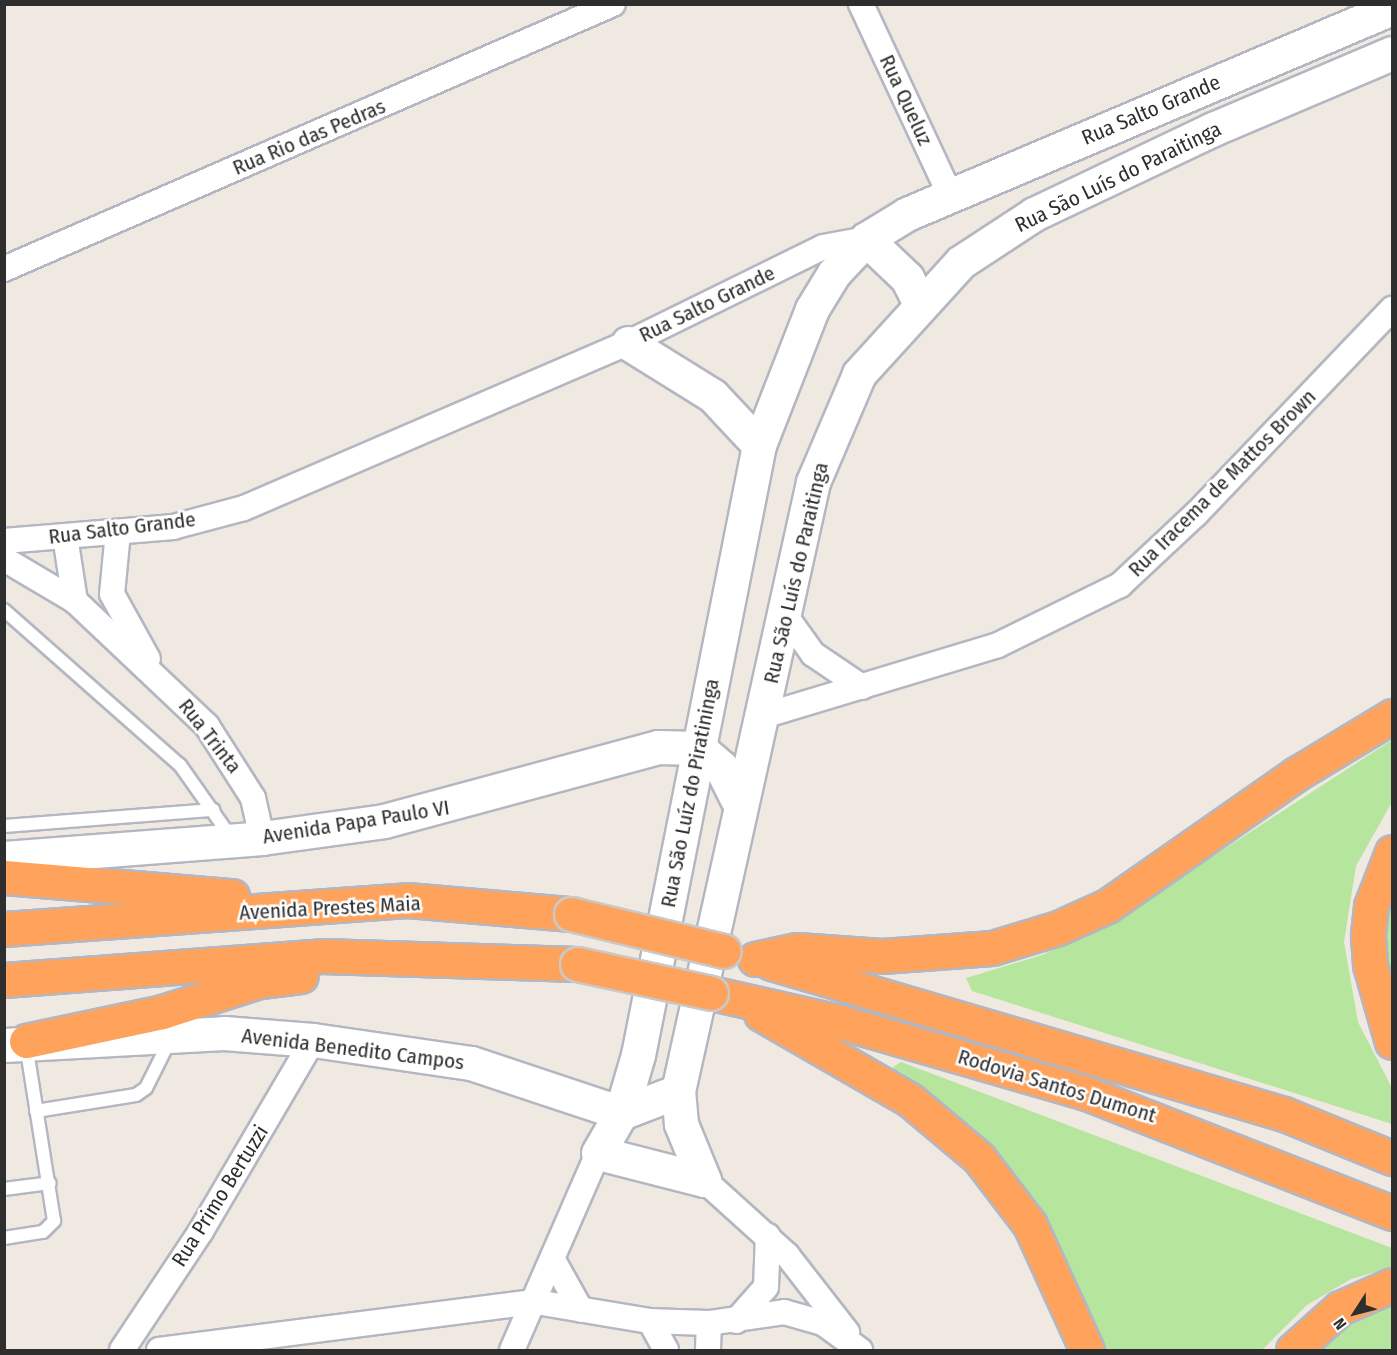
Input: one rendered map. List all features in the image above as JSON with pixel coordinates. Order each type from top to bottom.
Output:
[{"type":"highway","points":[[755,959],[797,950],[882,956],[992,948],[1058,928],[1107,906],[1296,774],[1392,716]]},
{"type":"highway","points":[[1392,852],[1371,906],[1368,936],[1372,976],[1392,1042]]},
{"type":"highway","points":[[4,877],[225,896],[407,900]]},
{"type":"highway","name":"Avenida Prestes Maia","points":[[4,929],[407,900],[571,914],[724,951]]},
{"type":"highway","name":"Rodovia Santos Dumont","points":[[724,951],[1284,1114],[1392,1158]]},
{"type":"highway","points":[[4,980],[222,960],[418,960]]},
{"type":"highway","points":[[15,1043],[162,1012],[260,981],[418,960]]},
{"type":"highway","name":"Rodovia Santos Dumont","points":[[418,960],[577,964],[840,1022],[1086,1093],[1392,1213]]},
{"type":"highway","points":[[744,1002],[910,1100],[979,1158],[1030,1225],[1087,1350]]},
{"type":"highway","points":[[1293,1350],[1340,1308],[1392,1285]]},
{"type":"street","name":"Rua Rio das Pedras","points":[[4,269],[613,4]]},
{"type":"street","name":"Rua Queluz","points":[[861,4],[950,195]]},
{"type":"street","name":"Rua Salto Grande","points":[[4,541],[172,527],[244,508],[628,342],[824,247],[866,239],[950,195],[1392,8]]},
{"type":"street","name":"Rua São Luís do Paraitinga","points":[[704,1180],[681,1124],[678,1090],[739,803],[763,716],[813,482],[859,374],[920,303],[961,262],[1034,214],[1213,129],[1392,53]]},
{"type":"street","points":[[866,239],[907,278],[920,303]]},
{"type":"street","name":"Rua São Luíz do Piratininga","points":[[512,1350],[536,1302],[598,1153],[621,1113],[638,1055],[759,445],[812,309],[834,273],[866,239]]},
{"type":"street","name":"Rua Iracema de Mattos Brown","points":[[763,716],[998,645],[1120,585],[1196,514],[1392,309]]},
{"type":"street","points":[[628,342],[704,390],[759,445]]},
{"type":"street","name":"Rua Trinta","points":[[118,532],[112,594],[157,674]]},
{"type":"street","points":[[65,536],[75,601]]},
{"type":"street","name":"Rua Trinta","points":[[4,559],[75,601],[157,674],[235,763],[253,798],[247,839]]},
{"type":"street","points":[[785,615],[813,654],[862,687]]},
{"type":"street","name":"Avenida Papa Paulo VI","points":[[4,858],[247,839],[455,806],[658,747],[699,748]]},
{"type":"street","points":[[699,748],[721,767],[739,803]]},
{"type":"street","name":"Avenida Benedito Campos","points":[[15,1043],[172,1035],[313,1040],[471,1063],[621,1113]]},
{"type":"street","name":"Rua Primo Bertuzzi","points":[[122,1350],[201,1231],[313,1040]]},
{"type":"street","points":[[621,1113],[678,1090]]},
{"type":"street","points":[[598,1153],[704,1180],[768,1236],[861,1350]]},
{"type":"street","points":[[736,1320],[766,1287],[768,1236]]},
{"type":"street","points":[[553,1260],[581,1310]]},
{"type":"street","points":[[159,1350],[536,1302],[650,1321],[709,1323],[784,1312],[823,1323],[861,1350]]},
{"type":"street","points":[[650,1321],[666,1350]]},
{"type":"street","points":[[708,1350],[709,1323]]},
{"type":"lane","points":[[4,610],[129,714],[180,765],[213,810],[247,839]]},
{"type":"lane","points":[[4,826],[213,810]]},
{"type":"lane","points":[[36,1111],[136,1095],[146,1088],[172,1035]]},
{"type":"lane","points":[[4,1238],[51,1227],[50,1183],[36,1111],[15,1043]]},
{"type":"lane","points":[[4,1189],[50,1183]]},
{"type":"green space","points":[[1392,740],[1392,802],[1356,866],[1344,942],[1358,1022],[1392,1088],[1392,1124],[972,991],[966,978],[1042,955],[1118,918]]},
{"type":"green space","points":[[1392,871],[1392,1022],[1382,899]]},
{"type":"green space","points":[[901,1062],[1392,1248],[1392,1267],[1351,1279],[1307,1305],[1262,1350],[1101,1350],[990,1148],[950,1109],[895,1075],[893,1067]]},
{"type":"green space","points":[[1392,1300],[1392,1350],[1312,1350],[1331,1333]]}]
